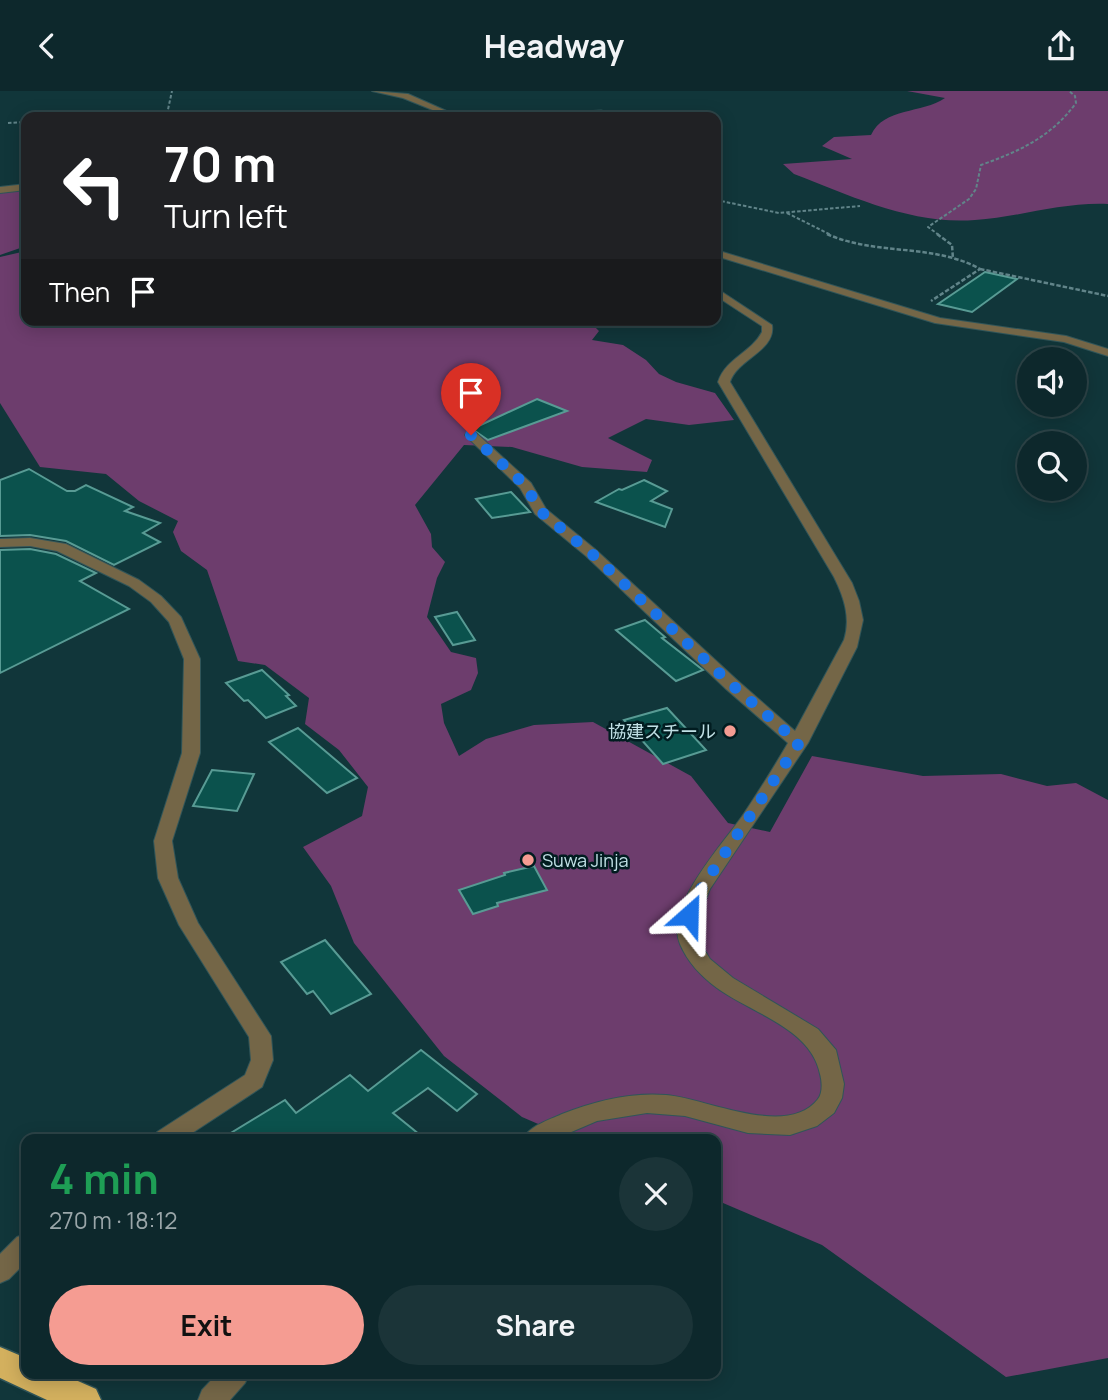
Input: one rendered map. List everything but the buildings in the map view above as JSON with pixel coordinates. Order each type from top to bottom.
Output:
[{"type":"highway","points":[[0,1362],[21,1371]]},
{"type":"highway","points":[[38,1379],[85,1400]]},
{"type":"street","points":[[376,91],[405,96],[444,112]]},
{"type":"street","points":[[0,190],[21,188]]},
{"type":"street","points":[[721,255],[911,314],[939,321],[1066,339],[1108,353]]},
{"type":"street","points":[[544,1134],[563,1123],[613,1107],[668,1104],[770,1127],[799,1125],[828,1104],[834,1072],[830,1058],[802,1029],[753,1000],[702,963],[692,950],[688,931],[689,915],[702,887],[799,743],[855,630],[853,601],[776,465],[724,382],[729,367],[761,345],[768,332],[766,325],[721,294]]},
{"type":"street","points":[[471,435],[526,486],[540,511],[591,553],[732,685],[799,743]]},
{"type":"street","points":[[0,543],[30,542],[61,547],[134,583],[156,599],[176,620],[192,659],[191,753],[163,841],[168,878],[189,925],[260,1036],[262,1060],[254,1081],[172,1134]]},
{"type":"street","points":[[0,1271],[21,1250]]},
{"type":"street","points":[[212,1400],[231,1379]]},
{"type":"path","points":[[168,112],[172,91]]},
{"type":"path","points":[[953,259],[952,246],[928,227],[969,199],[976,189],[981,165],[1028,148],[1063,122],[1076,103],[1075,96],[1069,91]]},
{"type":"path","points":[[8,123],[21,122]]},
{"type":"path","points":[[721,201],[787,213],[860,206]]},
{"type":"path","points":[[787,213],[824,233],[856,244],[953,259],[971,263],[980,269],[1108,296]]},
{"type":"path","points":[[911,314],[980,269]]},
{"type":"shaded area","points":[[907,91],[1108,91],[1108,204],[1074,205],[975,220],[928,218],[860,200],[794,174],[783,164],[852,159],[822,146],[834,137],[871,135],[877,126],[894,115],[926,107],[945,98]]},
{"type":"shaded area","points":[[21,189],[21,248],[0,255],[0,192]]},
{"type":"shaded area","points":[[21,252],[21,326],[594,326],[599,331],[592,340],[623,345],[646,360],[659,374],[676,382],[715,393],[734,420],[689,425],[646,419],[608,438],[652,460],[647,472],[582,467],[512,447],[464,445],[415,505],[431,534],[432,547],[445,562],[437,578],[427,617],[451,652],[476,658],[478,673],[471,690],[441,704],[444,723],[459,756],[486,739],[534,725],[593,722],[691,776],[728,823],[770,832],[812,756],[923,776],[1001,774],[1047,786],[1076,783],[1108,800],[1108,1358],[1006,1377],[822,1245],[721,1202],[721,1134],[561,1134],[522,1117],[444,1056],[354,943],[331,886],[303,847],[362,816],[368,787],[339,750],[305,724],[309,698],[265,665],[238,661],[207,570],[181,551],[173,532],[178,521],[139,501],[106,474],[40,467],[0,403],[0,257]]},
{"type":"place","name":"協建スチール","points":[[730,731]]},
{"type":"place","name":"Suwa Jinja","points":[[528,860]]},
{"type":"route","points":[[471,435],[526,486],[540,511],[591,553],[732,685],[799,743],[702,887],[689,915]]}]
